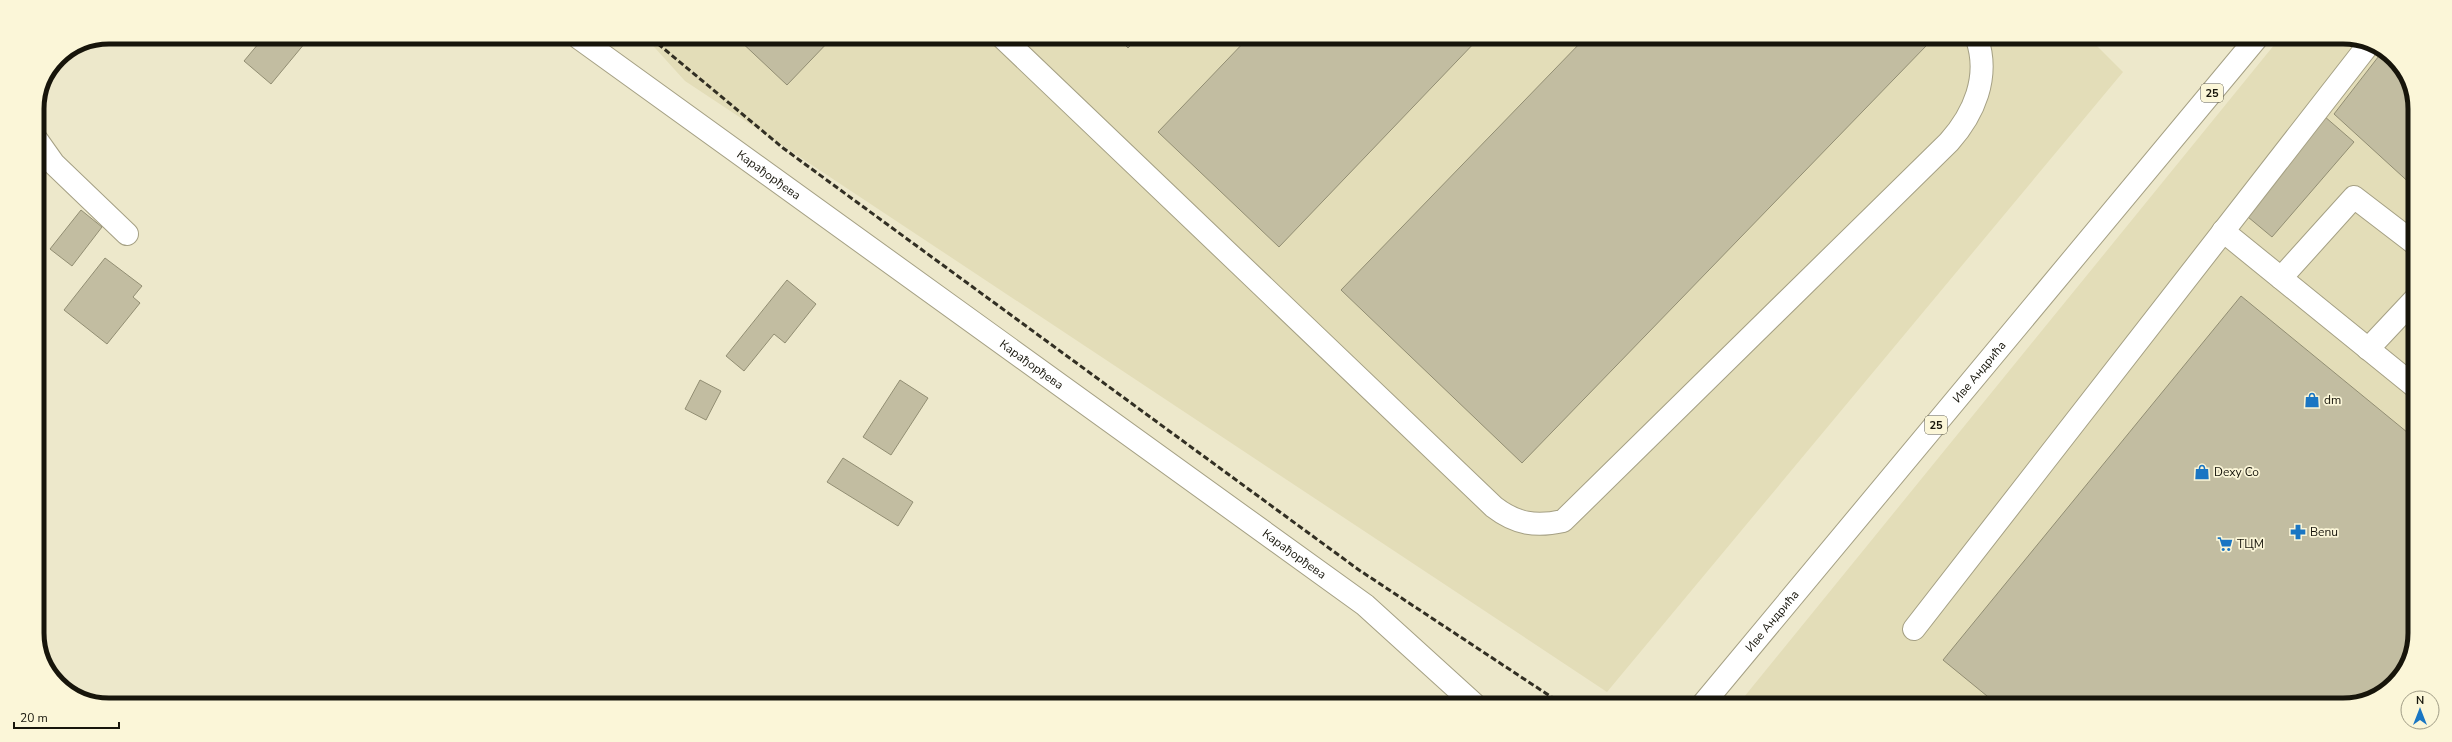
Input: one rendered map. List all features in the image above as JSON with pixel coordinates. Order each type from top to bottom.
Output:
[{"type":"street","name":"Карађорђева","points":[[587,44],[1366,605],[1467,698]]},
{"type":"street","points":[[1009,44],[1494,507],[1517,520],[1546,525],[1563,521],[1963,127],[1974,109],[1980,88],[1982,67],[1978,44]]},
{"type":"street","name":"Иве Андрића","points":[[1708,698],[2169,146],[2252,44]]},
{"type":"street","points":[[1914,630],[2366,48]]},
{"type":"street","points":[[44,150],[54,164],[127,234]]},
{"type":"street","points":[[2281,278],[2354,197],[2408,238]]},
{"type":"street","points":[[2223,231],[2408,381]]},
{"type":"street","points":[[2368,349],[2408,306]]},
{"type":"shaded area","points":[[651,44],[2095,44],[2123,72],[1607,692],[685,81]]},
{"type":"shaded area","points":[[2275,44],[2343,44],[2360,46],[2372,51],[2386,60],[2403,84],[2408,105],[2408,633],[2406,650],[2402,659],[2353,697],[2343,698],[1743,698]]},
{"type":"building","points":[[258,44],[304,44],[271,84],[244,61]]},
{"type":"building","points":[[743,44],[826,44],[787,85]]},
{"type":"building","points":[[1124,44],[1132,44],[1128,48]]},
{"type":"building","points":[[1242,44],[1473,44],[1279,247],[1158,132]]},
{"type":"building","points":[[1579,44],[1924,44],[1926,46],[1522,463],[1341,290]]},
{"type":"building","points":[[2379,55],[2386,60],[2399,77],[2406,92],[2408,105],[2408,182],[2334,114]]},
{"type":"building","points":[[2324,116],[2354,142],[2272,237],[2242,212]]},
{"type":"building","points":[[81,210],[102,227],[72,266],[50,249]]},
{"type":"building","points":[[105,258],[142,286],[133,297],[140,303],[107,344],[64,310]]},
{"type":"building","points":[[787,280],[816,304],[785,343],[774,334],[744,371],[726,356]]},
{"type":"building","name":"ТЦМ","points":[[2241,296],[2408,433],[2408,633],[2406,650],[2397,669],[2389,679],[2364,695],[2343,698],[1989,698],[1943,660]]},
{"type":"building","points":[[700,380],[721,391],[706,420],[685,409]]},
{"type":"building","points":[[900,380],[928,398],[891,455],[863,437]]},
{"type":"building","points":[[843,458],[913,502],[898,526],[827,482]]},
{"type":"railway","points":[[658,44],[783,148],[1359,570],[1553,698]]},
{"type":"place","name":"dm","points":[[2312,400]]},
{"type":"place","name":"Dexy Co","points":[[2202,472]]},
{"type":"place","name":"Benu","points":[[2298,532]]},
{"type":"place","name":"ТЦМ","points":[[2225,544]]}]
